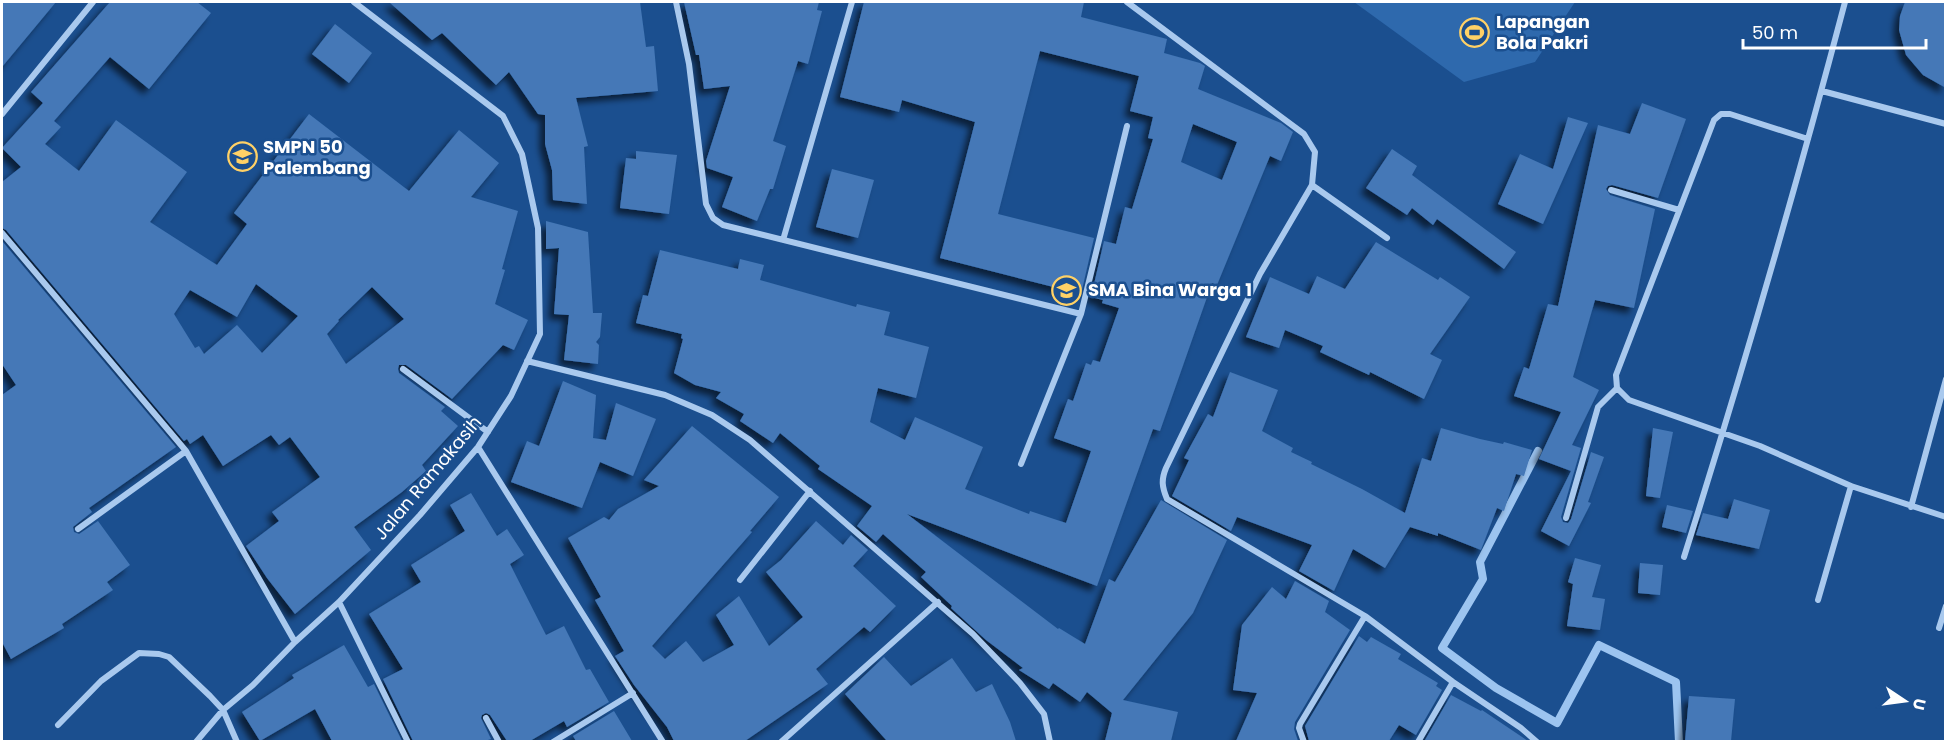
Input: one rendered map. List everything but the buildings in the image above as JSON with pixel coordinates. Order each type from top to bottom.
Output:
[{"type":"street","points":[[2,114],[93,2]]},
{"type":"street","name":"Jalan Ramakasih","points":[[196,741],[223,710],[253,685],[339,602],[420,515],[478,447],[511,396],[540,334],[538,228],[522,154],[503,116],[354,2]]},
{"type":"street","points":[[676,2],[689,64],[706,204],[713,218],[723,225],[1081,314]]},
{"type":"street","points":[[783,240],[852,2]]},
{"type":"street","points":[[1127,2],[1304,134],[1315,152],[1312,185],[1260,274],[1162,477],[1162,486],[1167,499],[1365,616],[1537,741]]},
{"type":"street","points":[[1684,557],[1822,91],[1845,2]]},
{"type":"street","points":[[1822,91],[1946,124]]},
{"type":"street","points":[[1808,139],[1730,114],[1721,114],[1714,120],[1616,375],[1617,388],[1629,400],[1760,446],[1851,486],[1946,517]]},
{"type":"street","points":[[1021,464],[1081,314],[1127,126]]},
{"type":"street","points":[[1312,185],[1387,238]]},
{"type":"street","points":[[1611,190],[1679,210]]},
{"type":"street","points":[[2,233],[186,450],[295,642]]},
{"type":"street","points":[[527,361],[665,395],[712,415],[750,440],[973,634],[1020,683],[1044,714],[1050,741]]},
{"type":"street","points":[[404,369],[488,432]]},
{"type":"street","points":[[1911,507],[1946,379]]},
{"type":"street","points":[[1566,518],[1598,407],[1617,388]]},
{"type":"street","points":[[478,447],[663,741]]},
{"type":"street","points":[[78,530],[186,450]]},
{"type":"street","points":[[1818,600],[1851,486]]},
{"type":"street","points":[[740,580],[810,491]]},
{"type":"street","points":[[339,602],[408,741]]},
{"type":"street","points":[[781,741],[938,602]]},
{"type":"street","points":[[1939,628],[1946,606]]},
{"type":"street","points":[[1304,741],[1299,728],[1300,724],[1365,616]]},
{"type":"street","points":[[58,725],[101,681],[139,653],[159,654],[169,657],[223,710],[237,741]]},
{"type":"street","points":[[1418,741],[1453,682]]},
{"type":"street","points":[[553,741],[633,693]]},
{"type":"street","points":[[486,718],[499,741]]},
{"type":"shaded area","name":"Lapangan Bola Pakri","points":[[1354,2],[1575,2],[1535,62],[1464,82]]},
{"type":"waterway","points":[[1538,451],[1480,562],[1483,579],[1442,648],[1496,688],[1557,723],[1599,645],[1676,682],[1679,742]]},
{"type":"place","name":"Lapangan Bola Pakri","points":[[1475,32]]},
{"type":"place","name":"SMPN 50 Palembang","points":[[242,157]]},
{"type":"place","name":"SMA Bina Warga 1","points":[[1067,290]]}]
